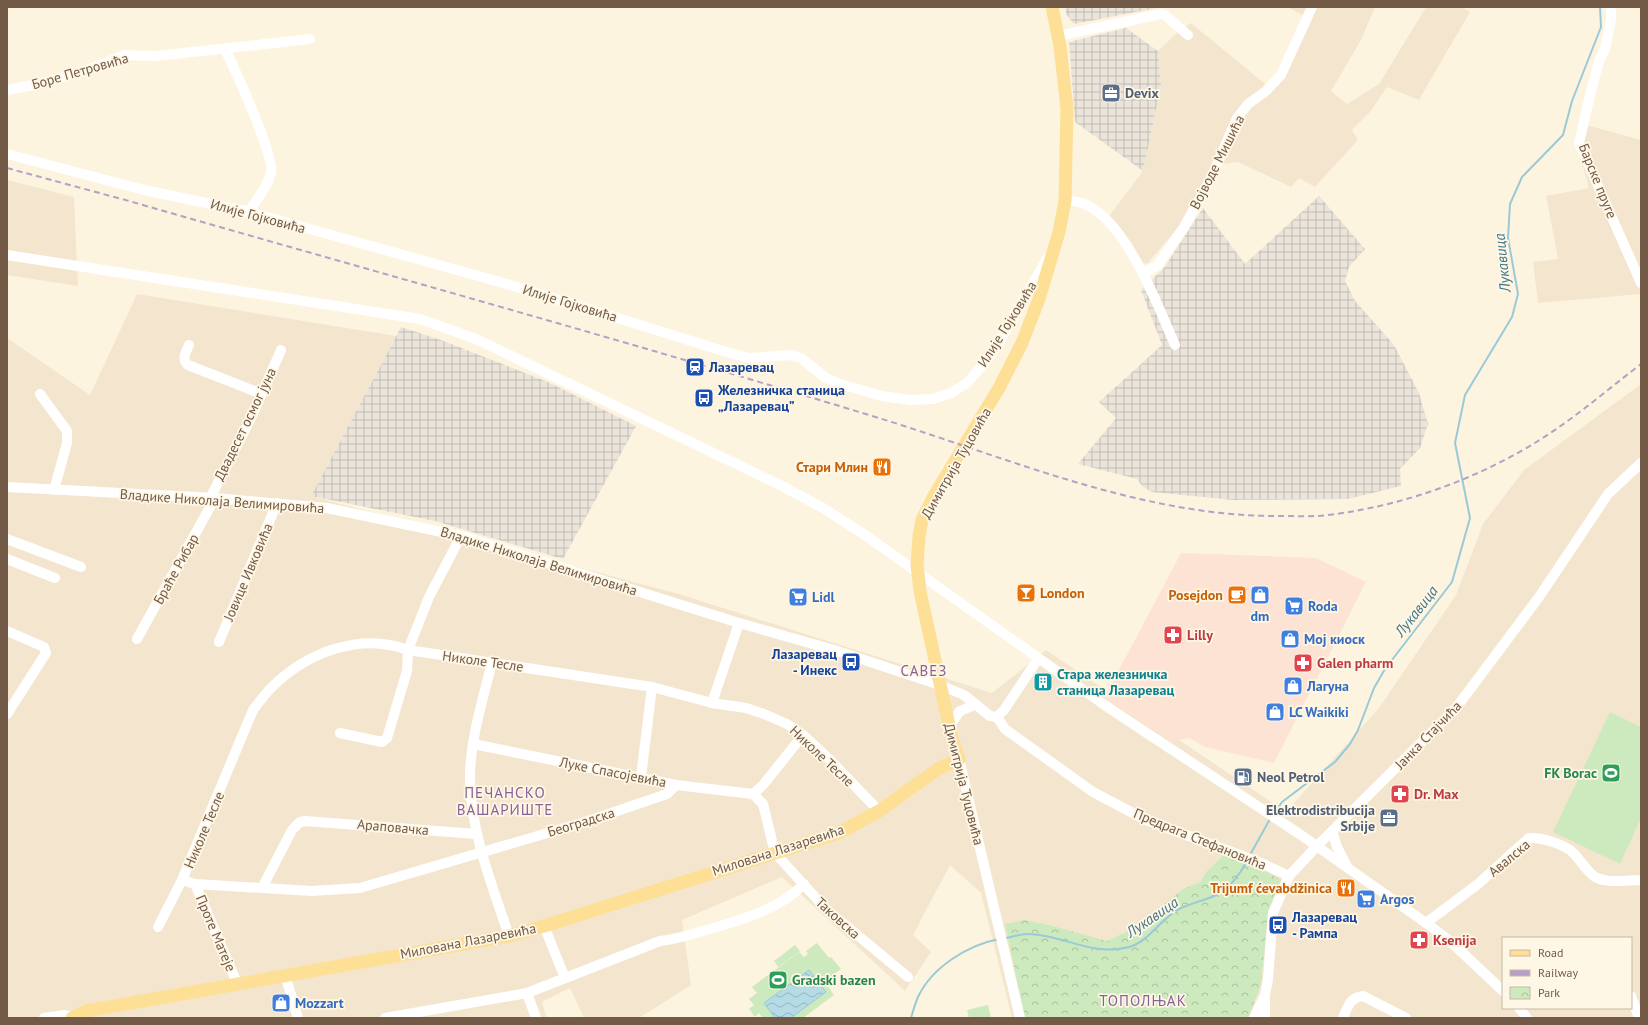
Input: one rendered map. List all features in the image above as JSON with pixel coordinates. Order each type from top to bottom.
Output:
[{"type":"main road","name":"Димитрија Туцовића","points":[[959,759],[940,685],[920,591],[917,552],[922,520],[950,468],[999,388],[1022,343],[1039,299],[1055,247],[1065,201],[1066,108],[1058,36],[1052,7]]},
{"type":"main road","name":"Милована Лазаревића","points":[[72,1017],[86,1011],[237,983],[509,936],[544,926],[839,833],[879,811],[938,769],[959,759]]},
{"type":"street","name":"Војводе Мишића","points":[[1143,273],[1157,266],[1184,227],[1212,176],[1237,118],[1248,104],[1266,91],[1281,75],[1312,7]]},
{"type":"street","name":"Барске пруге","points":[[1611,7],[1611,19],[1605,49],[1599,61],[1579,143],[1641,283]]},
{"type":"street","points":[[1058,36],[1161,14],[1166,15],[1188,35]]},
{"type":"street","name":"Боре Петровића","points":[[7,90],[43,83],[87,70],[125,55],[156,56],[310,40]]},
{"type":"street","points":[[225,49],[264,141],[272,166],[271,174],[249,212]]},
{"type":"street","name":"Илије Гојковића","points":[[7,154],[144,190],[249,212],[514,286],[749,358],[792,355],[801,358],[826,378],[882,396],[910,400],[933,399],[951,393],[967,383],[987,360],[1001,339],[1048,255],[1055,247]]},
{"type":"street","points":[[1065,201],[1078,202],[1098,213],[1116,230],[1132,252],[1143,273],[1175,345]]},
{"type":"street","points":[[7,255],[420,319],[476,339],[773,481],[822,508],[865,535],[1106,706],[1302,835],[1451,942],[1502,990]]},
{"type":"street","points":[[189,345],[184,356],[185,362],[188,365],[262,394]]},
{"type":"street","name":"Двадесет осмог јуна","points":[[212,498],[262,394],[280,350]]},
{"type":"street","points":[[40,394],[67,431],[67,443],[54,490]]},
{"type":"street","name":"Јанка Стајчића","points":[[1254,1018],[1265,995],[1273,913],[1289,876],[1317,846],[1456,708],[1539,597],[1608,494],[1641,463]]},
{"type":"street","points":[[7,476],[9,487]]},
{"type":"street","name":"Владике Николаја Велимировића","points":[[9,487],[212,498],[327,508],[461,536],[738,623],[834,650],[940,685]]},
{"type":"street","name":"Браће Рибар","points":[[137,639],[212,498]]},
{"type":"street","name":"Јовице Ивковића","points":[[219,642],[277,503]]},
{"type":"street","points":[[340,733],[382,742],[387,738],[407,671],[408,650],[429,597],[461,536]]},
{"type":"street","points":[[7,539],[81,567]]},
{"type":"street","points":[[7,559],[54,578]]},
{"type":"street","points":[[712,703],[738,623]]},
{"type":"street","points":[[7,631],[44,647],[46,653],[7,714]]},
{"type":"street","name":"Николе Тесле","points":[[158,927],[182,880],[253,710],[272,687],[294,668],[316,656],[336,648],[365,643],[395,645],[408,650],[652,687],[712,703],[746,708],[787,724],[803,735],[830,760],[879,811]]},
{"type":"street","points":[[940,685],[956,699],[975,707],[990,716],[997,717],[1004,710],[1038,659]]},
{"type":"street","points":[[492,662],[473,744],[470,781],[476,834],[509,936]]},
{"type":"street","points":[[641,777],[652,687]]},
{"type":"street","points":[[950,725],[960,711],[975,707]]},
{"type":"street","name":"Предрага Стефановића","points":[[997,717],[1005,729],[1093,792],[1146,820],[1229,850],[1289,876]]},
{"type":"street","points":[[775,853],[763,804],[753,794],[763,785],[803,735]]},
{"type":"street","name":"Луке Спасојевића","points":[[473,744],[664,782],[753,794]]},
{"type":"street","name":"Димитрија Туцовића","points":[[959,759],[1020,1018]]},
{"type":"street","points":[[664,782],[668,787],[667,794]]},
{"type":"street","name":"Београдска","points":[[262,888],[312,891],[360,888],[481,851],[585,822],[667,794],[676,784]]},
{"type":"street","name":"Араповачка","points":[[262,888],[292,830],[300,822],[311,820],[476,834]]},
{"type":"street","points":[[1332,831],[1337,847],[1349,869]]},
{"type":"street","name":"Авалска","points":[[1426,923],[1478,884],[1529,838],[1554,843],[1570,850],[1596,877],[1614,881],[1641,880]]},
{"type":"street","name":"Таковска","points":[[775,853],[826,909],[908,977]]},
{"type":"street","name":"Проте Матеје","points":[[182,880],[195,884],[262,888]]},
{"type":"street","name":"Проте Матеје","points":[[195,884],[237,983]]},
{"type":"street","points":[[385,1018],[527,993],[660,941],[681,938],[761,914],[779,904],[804,884]]},
{"type":"street","points":[[544,926],[565,978]]},
{"type":"street","points":[[285,975],[298,1018]]},
{"type":"street","points":[[527,993],[536,1018]]},
{"type":"street","points":[[1265,995],[1265,1018]]},
{"type":"street","points":[[1343,1018],[1350,1000],[1363,996],[1406,1018]]},
{"type":"street","points":[[1632,999],[1639,1018]]},
{"type":"street","points":[[1520,1009],[1527,1018]]},
{"type":"street","name":"Милована Лазаревића","points":[[44,1018],[65,1015],[72,1017]]},
{"type":"shaded area","points":[[1065,7],[1161,7],[1074,24],[1066,14]]},
{"type":"shaded area","points":[[1287,7],[1375,7],[1361,40],[1331,91],[1347,104],[1379,84],[1426,7],[1462,7],[1470,12],[1419,100],[1387,87],[1370,112],[1352,130],[1358,140],[1315,187],[1299,178],[1291,187],[1238,162],[1223,164],[1214,163],[1186,218],[1147,264],[1141,262],[1109,216],[1143,171],[1161,86],[1158,51],[1179,31],[1191,23],[1270,88],[1304,16]]},
{"type":"shaded area","points":[[1126,28],[1158,51],[1161,86],[1143,171],[1075,122],[1069,42]]},
{"type":"shaded area","points":[[1579,123],[1641,140],[1641,294],[1538,303],[1533,262],[1558,259],[1546,196],[1589,188],[1575,138]]},
{"type":"shaded area","points":[[7,180],[74,197],[78,286],[7,275]]},
{"type":"shaded area","points":[[1319,196],[1365,249],[1349,267],[1345,281],[1355,301],[1394,345],[1419,393],[1428,424],[1420,448],[1400,469],[1401,486],[1348,499],[1233,500],[1152,492],[1142,486],[1137,479],[1078,464],[1116,418],[1099,402],[1162,345],[1141,290],[1164,268],[1203,208],[1245,264]]},
{"type":"shaded area","points":[[137,294],[396,336],[311,496],[679,594],[992,693],[1046,650],[1286,812],[1379,708],[1456,595],[1483,524],[1524,470],[1641,384],[1641,1018],[1012,1018],[981,893],[950,865],[913,935],[931,952],[905,991],[782,877],[682,920],[691,985],[639,1018],[584,1018],[570,988],[542,1002],[547,1018],[7,1018],[7,338],[90,395]]},
{"type":"shaded area","points":[[401,327],[441,340],[548,382],[636,426],[563,559],[435,521],[311,496]]},
{"type":"shaded area","points":[[1181,553],[1316,558],[1366,582],[1274,763],[1205,747],[1189,738],[1172,741],[1104,698]]},
{"type":"green space","name":"FK Borac","points":[[1610,712],[1641,727],[1641,818],[1620,864],[1553,832]]},
{"type":"green space","points":[[1224,855],[1258,867],[1281,880],[1268,915],[1261,984],[1248,1018],[1025,1018],[1005,924],[1024,920],[1049,925],[1107,941],[1134,928],[1183,889],[1200,882],[1207,871]]},
{"type":"green space","name":"Gradski bazen","points":[[817,943],[829,958],[831,957],[841,969],[829,978],[832,982],[828,986],[834,995],[803,1018],[763,1018],[759,1013],[755,1017],[749,1009],[754,1005],[749,999],[757,993],[752,987],[799,952],[804,957],[808,954],[806,951]]},
{"type":"green space","name":"Gradski bazen","points":[[795,945],[800,951],[778,967],[774,961]]},
{"type":"green space","points":[[988,1005],[991,1018],[969,1018],[967,1010]]},
{"type":"water","points":[[809,970],[826,992],[791,1018],[775,1018],[764,1003]]},
{"type":"waterway","name":"Лукавица","points":[[1274,814],[1282,802],[1335,762],[1350,744],[1358,730],[1374,688],[1385,669],[1452,582],[1470,518],[1455,443],[1465,395],[1512,317],[1518,294],[1508,238],[1510,204],[1522,177],[1563,135],[1572,101],[1601,27],[1600,7]]},
{"type":"waterway","name":"Лукавица","points":[[1250,855],[1270,819]]},
{"type":"waterway","name":"Лукавица","points":[[1006,938],[1027,934],[1053,937],[1102,949],[1129,947],[1143,940],[1179,909],[1214,896],[1224,890],[1241,872],[1247,861]]},
{"type":"waterway","name":"Лукавица","points":[[911,1018],[918,997],[924,986],[942,967],[952,959],[975,946],[999,939]]},
{"type":"railway","points":[[7,168],[129,201],[684,360],[869,415],[1072,481],[1123,495],[1175,506],[1227,514],[1280,516],[1328,515],[1383,505],[1437,489],[1489,468],[1538,441],[1578,413],[1641,364]]},
{"type":"place","name":"Devix","points":[[1111,93]]},
{"type":"place","name":"Лазаревац","points":[[695,367]]},
{"type":"place","name":"Железничка станица „Лазаревац”","points":[[704,398]]},
{"type":"place","name":"Стари Млин","points":[[882,467]]},
{"type":"place","name":"London","points":[[1026,593]]},
{"type":"place","name":"Posejdon","points":[[1237,595]]},
{"type":"place","name":"dm","points":[[1260,595]]},
{"type":"place","name":"Lidl","points":[[798,597]]},
{"type":"place","name":"Roda","points":[[1294,606]]},
{"type":"place","name":"Lilly","points":[[1173,635]]},
{"type":"place","name":"Мој киоск","points":[[1290,639]]},
{"type":"place","name":"Лазаревац - Инекс","points":[[851,662]]},
{"type":"place","name":"Galen pharm","points":[[1303,663]]},
{"type":"place","name":"Стара железничка станица Лазаревац","points":[[1043,682]]},
{"type":"place","name":"Лагуна","points":[[1293,686]]},
{"type":"place","name":"LC Waikiki","points":[[1275,712]]},
{"type":"place","name":"FK Borac","points":[[1611,773]]},
{"type":"place","name":"Neol Petrol","points":[[1243,777]]},
{"type":"place","name":"Dr. Max","points":[[1400,794]]},
{"type":"place","name":"Elektrodistribucija Srbije","points":[[1389,818]]},
{"type":"place","name":"Trijumf ćevabdžinica","points":[[1346,888]]},
{"type":"place","name":"Argos","points":[[1366,899]]},
{"type":"place","name":"Лазаревац - Рампа","points":[[1278,925]]},
{"type":"place","name":"Ksenija","points":[[1419,940]]},
{"type":"place","name":"Gradski bazen","points":[[778,980]]},
{"type":"place","name":"Mozzart","points":[[281,1003]]},
{"type":"district","name":"САВЕЗ","points":[[924,670]]},
{"type":"district","name":"ПЕЧАНСКО ВАШАРИШТЕ","points":[[505,800]]},
{"type":"district","name":"ТОПОЛЊАК","points":[[1143,1000]]}]
